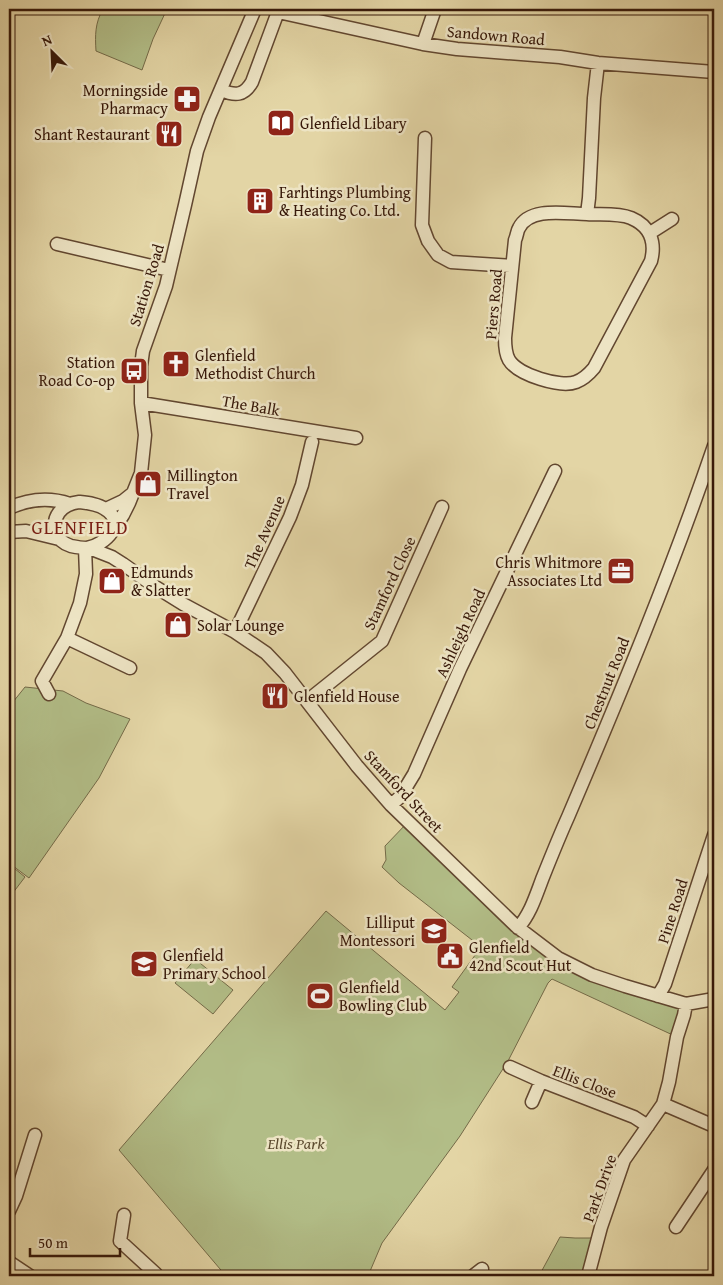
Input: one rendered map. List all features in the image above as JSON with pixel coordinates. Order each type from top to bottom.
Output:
[{"type":"street","name":"Station Road","points":[[114,529],[127,508],[140,473],[144,435],[141,366],[143,351],[166,286],[197,150],[256,9]]},
{"type":"street","points":[[424,44],[435,9]]},
{"type":"street","points":[[221,90],[229,94],[236,94],[243,93],[248,89],[279,10]]},
{"type":"street","name":"Sandown Road","points":[[279,10],[424,44],[457,49],[560,56],[598,63],[714,72]]},
{"type":"street","points":[[587,214],[598,63]]},
{"type":"street","points":[[425,138],[422,225],[428,241],[438,255],[451,262],[512,266]]},
{"type":"street","name":"Piers Road","points":[[540,213],[587,214],[631,218],[650,234],[653,252],[651,261],[594,368],[586,377],[577,382],[558,384],[518,369],[510,361],[506,350],[505,338],[515,240],[520,226],[529,217],[540,213]]},
{"type":"street","points":[[650,234],[675,218]]},
{"type":"street","points":[[57,244],[169,270]]},
{"type":"street","name":"The Balk","points":[[142,403],[356,438]]},
{"type":"street","name":"The Avenue","points":[[235,632],[290,517],[302,485],[312,442]]},
{"type":"street","name":"Chestnut Road","points":[[518,928],[527,918],[605,730],[660,593],[714,446]]},
{"type":"street","name":"Ashleigh Road","points":[[391,805],[400,797],[414,774],[460,669],[555,471]]},
{"type":"street","points":[[106,509],[123,501],[133,493]]},
{"type":"street","points":[[9,508],[35,500],[49,499],[70,504]]},
{"type":"street","points":[[59,539],[56,531],[56,517],[59,511],[65,506],[79,502],[96,505],[112,514],[115,547],[123,564]]},
{"type":"street","name":"Stamford Close","points":[[307,701],[382,641],[442,507]]},
{"type":"street","points":[[9,526],[86,548],[110,536],[114,529]]},
{"type":"street","points":[[9,532],[26,531]]},
{"type":"street","points":[[49,694],[42,681],[67,638],[80,603],[86,574],[86,548]]},
{"type":"street","name":"Stamford Street","points":[[86,548],[112,557],[154,586],[235,632],[266,653],[285,673],[356,766],[391,805],[518,928],[558,958],[600,978],[686,1004]]},
{"type":"street","points":[[67,638],[130,668]]},
{"type":"street","name":"Pine Road","points":[[658,996],[665,984],[714,835]]},
{"type":"street","points":[[686,1004],[714,999]]},
{"type":"street","name":"Park Drive","points":[[592,1276],[601,1227],[624,1160],[662,1104],[669,1082],[679,1028],[686,1004]]},
{"type":"street","name":"Ellis Close","points":[[510,1067],[634,1117],[648,1126]]},
{"type":"street","points":[[532,1102],[541,1081]]},
{"type":"street","points":[[662,1104],[714,1126]]},
{"type":"street","points":[[9,1212],[16,1196],[35,1135]]},
{"type":"street","points":[[676,1227],[714,1170]]},
{"type":"street","points":[[124,1215],[120,1241],[156,1274],[154,1276]]},
{"type":"street","points":[[9,1262],[30,1276]]},
{"type":"green space","points":[[103,9],[167,9],[153,39],[142,70],[96,51],[96,29]]},
{"type":"green space","points":[[25,687],[63,691],[86,703],[130,719],[99,778],[29,878],[9,863],[9,707]]},
{"type":"green space","name":"Ellis Park","points":[[408,822],[558,958],[686,1004],[677,1037],[552,979],[548,983],[508,1061],[460,1136],[382,1243],[368,1276],[226,1276],[119,1150],[326,911],[445,1010],[459,992],[452,987],[481,947],[399,883],[382,867],[386,860],[385,846]]},
{"type":"green space","points":[[9,864],[25,877],[9,898]]},
{"type":"green space","points":[[195,959],[233,990],[213,1014],[175,983]]},
{"type":"green space","points":[[560,1237],[598,1238],[589,1276],[539,1276]]},
{"type":"place","name":"Morningside Pharmacy","points":[[187,99]]},
{"type":"place","name":"Glenfield Libary","points":[[281,123]]},
{"type":"place","name":"Shant Restaurant","points":[[169,134]]},
{"type":"place","name":"Farhtings Plumbing & Heating Co. Ltd.","points":[[260,201]]},
{"type":"place","name":"Glenfield Methodist Church","points":[[176,364]]},
{"type":"place","name":"Station Road Co-op","points":[[134,371]]},
{"type":"place","name":"Millington Travel","points":[[148,484]]},
{"type":"place","name":"Chris Whitmore Associates Ltd","points":[[621,571]]},
{"type":"place","name":"Edmunds & Slatter","points":[[112,581]]},
{"type":"place","name":"Solar Lounge","points":[[178,625]]},
{"type":"place","name":"Glenfield House","points":[[275,696]]},
{"type":"place","name":"Lilliput Montessori","points":[[434,931]]},
{"type":"place","name":"Glenfield 42nd Scout Hut","points":[[450,956]]},
{"type":"place","name":"Glenfield Primary School","points":[[144,964]]},
{"type":"place","name":"Glenfield Bowling Club","points":[[320,996]]},
{"type":"district","name":"GLENFIELD","points":[[80,527]]}]
